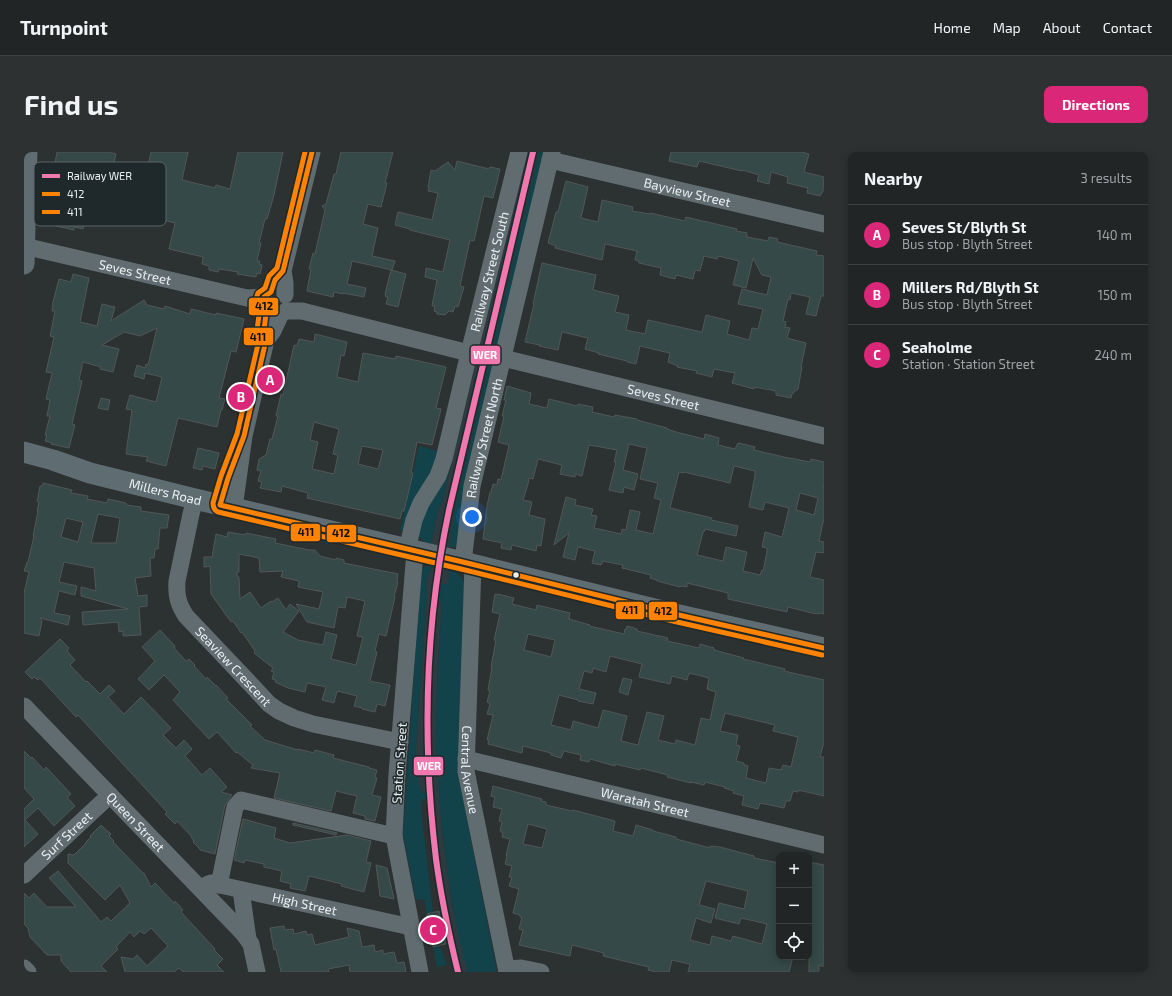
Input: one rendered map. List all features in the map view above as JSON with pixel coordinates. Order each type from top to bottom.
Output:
[{"type":"main road","points":[[24,252],[28,152]]},
{"type":"main road","name":"Millers Road","points":[[24,452],[90,473],[194,499],[468,563],[679,615],[824,648]]},
{"type":"main road","name":"Millers Road","points":[[24,465],[50,470],[90,473]]},
{"type":"street","points":[[227,507],[228,478],[244,436],[266,340],[273,331],[278,305],[285,284],[283,271],[312,152]]},
{"type":"street","name":"Railway Street South","points":[[411,550],[411,530],[418,510],[442,468],[469,352],[519,152]]},
{"type":"street","name":"Bayview Street","points":[[551,156],[824,224]]},
{"type":"street","name":"Railway Street North","points":[[468,563],[472,486],[551,156]]},
{"type":"street","name":"Seves Street","points":[[24,252],[247,298],[469,352]]},
{"type":"street","name":"Seves Street","points":[[503,358],[824,436]]},
{"type":"street","name":"Seaview Crescent","points":[[194,499],[176,592],[181,608],[186,616],[269,704],[279,711],[313,724],[400,742]]},
{"type":"street","name":"Station Street","points":[[411,550],[394,836],[420,972]]},
{"type":"street","name":"Central Avenue","points":[[468,563],[466,771],[507,971]]},
{"type":"street","name":"Queen Street","points":[[24,706],[248,939],[252,946],[256,972]]},
{"type":"street","name":"Waratah Street","points":[[466,760],[824,845]]},
{"type":"street","name":"Surf Street","points":[[24,875],[110,795]]},
{"type":"street","points":[[219,885],[235,807],[241,800],[394,836]]},
{"type":"street","name":"High Street","points":[[200,888],[208,884],[219,885],[411,927]]},
{"type":"street","name":"Queen Street","points":[[241,890],[248,939]]},
{"type":"street","points":[[24,968],[28,972]]},
{"type":"street","points":[[507,971],[521,968],[541,972]]},
{"type":"shaded area","points":[[526,152],[539,152],[455,508],[449,547],[431,544],[438,509],[442,502]]},
{"type":"shaded area","points":[[539,152],[546,152],[456,547],[449,547],[455,508]]},
{"type":"shaded area","points":[[419,446],[438,451],[443,446],[404,531],[400,530]]},
{"type":"shaded area","points":[[451,464],[442,502],[438,509],[431,544],[429,544],[419,537],[420,516]]},
{"type":"shaded area","points":[[427,566],[432,567],[426,582],[426,609],[414,772],[412,772],[412,776],[418,775],[419,788],[427,795],[427,799],[422,799],[421,808],[433,912],[427,914],[424,899],[416,900],[403,834],[421,574],[419,574],[422,568]]},
{"type":"shaded area","points":[[432,567],[450,570],[448,584],[441,584],[440,600],[442,604],[437,689],[437,771],[446,771],[446,774],[442,778],[438,778],[443,838],[452,903],[468,972],[455,972],[445,932],[438,893],[432,855],[427,795],[419,788],[412,776],[412,772],[414,772],[426,609],[426,582]]},
{"type":"shaded area","points":[[450,570],[460,576],[465,585],[461,783],[497,972],[468,972],[456,924],[442,827],[438,778],[442,778],[442,774],[446,774],[446,771],[437,771],[437,687],[442,604],[440,600],[441,584],[448,584]]},
{"type":"shaded area","points":[[440,946],[447,965],[437,967],[433,947]]},
{"type":"building","points":[[57,152],[108,152],[116,154],[114,162],[55,162]]},
{"type":"building","points":[[151,152],[188,152],[182,180],[215,188],[216,185],[230,189],[238,152],[283,152],[274,195],[267,219],[265,219],[259,243],[261,243],[257,261],[260,261],[259,264],[262,265],[260,274],[257,273],[256,277],[219,269],[218,272],[209,270],[209,266],[202,264],[203,257],[169,249],[175,223],[166,221],[166,162],[149,162]]},
{"type":"building","points":[[341,152],[393,152],[385,183],[387,183],[381,207],[368,204],[363,224],[378,228],[372,256],[395,261],[392,270],[352,261],[347,284],[366,288],[364,297],[334,292],[333,297],[307,291],[311,269],[309,269],[313,253],[315,254],[325,210],[322,206],[326,204],[334,174],[336,174]]},
{"type":"building","points":[[671,152],[802,152],[809,154],[804,172],[824,177],[823,191],[820,196],[807,193],[808,188],[787,183],[788,177],[771,172],[769,184],[757,181],[759,175],[742,170],[699,161],[697,167],[669,161]]},
{"type":"building","points":[[457,161],[489,169],[490,167],[500,169],[493,198],[484,196],[474,241],[470,240],[460,286],[464,287],[458,307],[455,306],[453,312],[449,311],[445,315],[437,314],[437,312],[434,311],[435,306],[432,306],[437,280],[425,277],[426,268],[443,272],[450,240],[395,225],[398,212],[432,220],[438,193],[428,191],[431,170],[435,171],[448,162],[455,170]]},
{"type":"building","points":[[566,181],[588,187],[581,218],[598,222],[602,200],[633,207],[632,211],[650,213],[685,221],[686,217],[737,229],[736,231],[747,233],[747,237],[768,241],[769,237],[778,239],[777,242],[817,251],[816,255],[824,256],[824,296],[821,296],[816,316],[806,314],[810,297],[791,293],[790,300],[788,299],[783,321],[786,322],[785,327],[790,328],[787,338],[806,343],[798,389],[792,394],[791,398],[776,395],[776,391],[755,387],[754,389],[732,383],[735,373],[714,369],[712,377],[696,373],[697,371],[677,367],[678,366],[668,362],[670,353],[640,346],[636,364],[585,349],[588,338],[562,332],[558,350],[525,342],[542,263],[596,275],[593,290],[619,296],[615,312],[629,315],[626,330],[645,334],[648,320],[702,332],[706,315],[730,321],[727,334],[749,340],[752,328],[758,329],[763,309],[738,304],[742,289],[767,295],[771,277],[762,275],[753,258],[746,288],[733,285],[739,261],[718,256],[717,259],[704,256],[700,271],[695,270],[693,279],[676,275],[675,279],[660,275],[661,268],[639,263],[639,261],[635,260],[637,251],[605,244],[602,260],[555,248],[556,246],[548,243]]},
{"type":"building","points":[[56,226],[84,226],[83,229],[74,227],[74,230]]},
{"type":"building","points":[[391,270],[406,274],[398,307],[386,304],[388,297],[386,297],[385,294]]},
{"type":"building","points":[[73,274],[89,278],[80,322],[97,326],[102,304],[115,307],[111,321],[144,300],[147,305],[164,309],[165,306],[190,314],[191,309],[216,315],[216,313],[244,319],[236,352],[231,351],[219,398],[225,399],[217,427],[178,418],[166,466],[146,461],[148,457],[126,454],[132,410],[126,409],[130,395],[156,402],[162,377],[145,373],[144,379],[134,376],[137,365],[145,368],[146,364],[148,365],[157,328],[140,336],[124,332],[102,345],[119,349],[113,372],[100,369],[101,367],[83,362],[79,380],[82,381],[72,424],[75,425],[69,448],[45,441],[50,416],[47,416],[50,400],[46,399],[52,373],[46,372],[54,337],[50,336],[55,311],[52,311],[53,302],[59,279],[71,282]]},
{"type":"building","points":[[315,334],[347,342],[344,356],[341,355],[337,377],[358,382],[363,353],[395,359],[396,356],[446,367],[436,408],[441,409],[432,445],[417,442],[411,473],[413,473],[404,511],[402,511],[400,519],[307,498],[308,493],[282,486],[281,492],[260,488],[262,482],[258,481],[261,471],[257,470],[259,459],[266,455],[270,439],[272,439],[278,416],[276,416],[281,394],[283,395],[294,345],[297,346],[299,339],[314,342]],"holes":[[[314,422],[339,429],[333,454],[338,455],[334,474],[312,469],[318,442],[310,440]],[[362,446],[383,450],[378,469],[358,464]]]},
{"type":"building","points":[[507,386],[531,393],[529,404],[547,408],[549,399],[577,406],[578,404],[593,407],[592,412],[614,417],[615,415],[637,419],[676,432],[704,439],[705,434],[719,438],[718,445],[735,449],[738,443],[755,447],[754,450],[784,457],[810,462],[811,459],[824,462],[824,518],[819,541],[824,542],[824,553],[816,552],[810,577],[824,580],[824,614],[812,613],[788,607],[787,612],[728,599],[728,593],[687,583],[687,587],[680,587],[657,581],[650,578],[651,575],[622,568],[623,565],[603,561],[601,565],[592,563],[595,551],[578,547],[575,560],[563,557],[569,533],[554,545],[566,497],[576,500],[575,505],[593,509],[591,515],[597,516],[594,528],[621,534],[622,529],[626,530],[630,510],[640,512],[636,530],[653,534],[661,500],[654,498],[658,483],[640,479],[647,448],[629,444],[623,470],[638,474],[634,490],[624,487],[623,493],[609,490],[616,462],[614,462],[617,450],[589,445],[582,476],[575,474],[575,477],[560,474],[562,465],[538,459],[533,479],[529,478],[523,500],[532,502],[529,515],[545,519],[541,546],[537,545],[536,551],[512,545],[511,550],[501,548],[502,543],[483,539],[490,492],[493,484],[497,485],[498,479],[501,480],[509,445],[498,442],[504,416],[502,416],[506,400],[504,400]],"holes":[[[734,466],[755,471],[749,507],[763,510],[765,502],[789,508],[782,537],[765,532],[762,547],[767,548],[767,552],[763,571],[762,570],[760,575],[743,571],[747,552],[726,547],[723,561],[697,555],[705,529],[736,536],[738,526],[670,508],[679,472],[730,483]],[[800,493],[818,498],[814,515],[796,510]]]},
{"type":"building","points":[[101,398],[110,400],[108,410],[98,408]]},
{"type":"building","points":[[198,448],[219,453],[215,469],[203,466],[202,470],[193,468]]},
{"type":"building","points":[[43,483],[72,490],[71,493],[88,496],[87,499],[107,503],[108,499],[126,503],[126,505],[141,507],[141,511],[169,515],[167,528],[160,528],[158,549],[155,549],[154,558],[150,558],[151,576],[135,578],[138,596],[147,595],[147,606],[139,607],[141,635],[123,636],[123,631],[119,632],[118,622],[83,625],[82,612],[128,609],[81,596],[81,587],[96,591],[94,568],[64,562],[59,582],[77,586],[75,595],[59,591],[54,613],[70,616],[68,625],[40,618],[42,621],[39,636],[24,633],[24,593],[29,572],[24,571],[28,562],[34,536],[39,502],[37,501],[40,486],[42,486]],"holes":[[[98,514],[120,518],[116,543],[91,543]],[[66,518],[83,522],[78,542],[61,537]]]},
{"type":"building","points":[[228,532],[245,535],[246,533],[276,539],[275,543],[315,550],[320,556],[336,560],[336,558],[344,560],[344,563],[398,574],[398,582],[386,636],[379,634],[375,651],[377,652],[370,681],[390,685],[385,706],[377,704],[375,712],[362,709],[354,706],[357,696],[337,691],[334,703],[322,700],[326,687],[307,683],[305,692],[288,688],[272,679],[274,672],[271,671],[273,668],[254,653],[255,651],[242,632],[241,633],[233,621],[231,622],[211,594],[210,566],[204,567],[204,557],[212,557],[216,534],[227,537]],"holes":[[[239,554],[259,558],[260,572],[283,571],[281,577],[299,581],[298,587],[323,592],[319,609],[296,604],[307,622],[334,628],[338,607],[345,608],[347,597],[365,601],[357,636],[363,637],[356,665],[331,659],[337,635],[326,632],[323,645],[298,640],[283,632],[299,611],[290,604],[286,610],[278,598],[261,608],[250,592],[240,599],[239,578],[236,573],[239,572]]]},
{"type":"building","points":[[495,594],[498,594],[514,598],[512,604],[536,610],[537,605],[570,613],[569,619],[590,625],[589,626],[624,634],[627,626],[637,629],[637,631],[668,638],[667,641],[699,648],[700,644],[714,648],[714,650],[744,658],[743,659],[785,669],[784,671],[824,680],[824,742],[820,757],[824,757],[824,796],[798,790],[798,792],[793,791],[790,801],[786,801],[784,808],[760,803],[758,809],[742,805],[744,796],[733,793],[734,791],[724,788],[725,787],[705,782],[704,785],[691,783],[641,768],[640,770],[615,764],[615,766],[590,759],[589,762],[580,760],[581,755],[564,751],[561,758],[551,755],[551,753],[523,746],[522,753],[488,744],[489,740],[487,740],[493,715],[487,714],[490,704],[487,702],[490,691],[488,690],[496,640],[494,640],[500,614],[492,612]],"holes":[[[528,634],[555,640],[551,657],[524,650]],[[610,656],[642,664],[639,677],[670,684],[672,676],[687,680],[689,673],[709,678],[707,689],[716,692],[710,720],[701,718],[695,745],[676,740],[675,744],[658,740],[664,716],[647,712],[638,745],[621,741],[627,716],[603,710],[598,728],[573,721],[571,730],[551,725],[559,695],[593,704],[596,693],[579,689],[584,671],[592,673],[593,668],[606,672]],[[725,713],[775,725],[773,731],[798,737],[791,767],[783,765],[781,770],[769,768],[766,783],[746,778],[748,766],[744,765],[744,763],[736,761],[740,746],[736,745],[738,735],[720,731]]]},
{"type":"building","points":[[160,630],[175,646],[174,648],[186,661],[189,659],[206,679],[207,677],[216,685],[228,698],[226,699],[252,725],[250,726],[265,740],[298,750],[314,753],[315,750],[334,755],[333,758],[377,770],[375,777],[377,778],[372,795],[381,797],[375,821],[365,819],[365,816],[353,813],[357,796],[336,791],[331,811],[274,798],[280,773],[251,768],[253,765],[237,752],[236,753],[217,732],[209,739],[173,700],[180,692],[164,675],[149,690],[138,679],[155,661],[142,647]]},
{"type":"building","points":[[60,639],[69,648],[67,651],[75,660],[70,665],[86,682],[87,681],[100,694],[109,685],[115,691],[108,697],[124,714],[141,697],[171,728],[163,735],[176,748],[184,740],[192,749],[185,756],[202,775],[210,768],[227,787],[221,792],[232,795],[225,805],[215,854],[200,850],[193,842],[192,837],[177,821],[175,824],[165,814],[167,812],[78,715],[76,717],[40,678],[38,680],[34,677],[32,679],[25,672]]},
{"type":"building","points":[[623,678],[632,680],[628,695],[619,692]]},
{"type":"building","points":[[24,751],[44,770],[46,767],[71,794],[67,797],[75,806],[54,826],[38,808],[25,820],[38,834],[24,847],[24,809],[34,799],[24,788]]},
{"type":"building","points":[[493,786],[542,799],[541,801],[546,802],[546,805],[573,810],[615,821],[613,831],[633,836],[636,825],[676,837],[676,839],[710,848],[710,846],[720,847],[754,856],[754,858],[776,862],[776,960],[792,960],[789,972],[688,972],[690,964],[672,960],[669,972],[656,972],[648,970],[649,967],[603,956],[604,953],[572,945],[570,956],[519,945],[523,930],[519,929],[522,917],[513,913],[519,889],[509,886],[512,877],[509,877],[512,866],[505,864],[510,839],[502,837],[503,833],[500,831],[502,822],[499,821],[502,809],[493,807],[495,797],[491,796]],"holes":[[[528,824],[547,829],[542,848],[523,844]],[[706,881],[748,891],[744,909],[719,903],[715,918],[739,924],[741,918],[767,924],[762,944],[733,936],[731,941],[712,936],[710,945],[690,940],[696,918],[711,923],[715,909],[699,905]]]},
{"type":"building","points":[[243,819],[276,828],[274,838],[290,843],[347,835],[371,841],[366,862],[371,863],[364,892],[341,886],[342,884],[309,876],[305,891],[290,888],[291,884],[280,881],[282,871],[264,867],[264,864],[245,860],[244,863],[234,860]]},
{"type":"building","points":[[293,823],[337,833],[336,835],[293,825]]},
{"type":"building","points":[[101,825],[111,834],[109,836],[114,841],[113,842],[144,873],[151,887],[155,883],[174,903],[175,901],[183,910],[181,912],[223,959],[217,965],[224,972],[183,972],[179,968],[174,972],[125,972],[121,957],[133,959],[137,955],[147,966],[168,946],[151,928],[144,934],[140,931],[134,937],[130,932],[116,947],[118,949],[101,966],[107,972],[71,972],[61,961],[61,955],[47,955],[30,937],[28,928],[24,924],[24,893],[29,898],[34,893],[47,907],[76,907],[49,878],[58,871],[101,922],[107,917],[111,921],[130,903],[120,885],[105,900],[68,863],[68,854],[74,855]]},
{"type":"building","points":[[812,863],[824,865],[824,967],[819,965],[819,972],[809,972],[809,960],[812,960]]},
{"type":"building","points":[[376,865],[387,868],[394,899],[380,896]]},
{"type":"building","points":[[439,911],[446,944],[433,947],[427,914]]},
{"type":"building","points":[[284,926],[285,930],[293,929],[294,934],[306,931],[307,935],[312,934],[315,945],[349,937],[347,928],[359,931],[362,947],[374,945],[375,952],[383,950],[383,954],[394,952],[397,963],[404,962],[406,972],[350,972],[349,965],[328,969],[329,972],[281,972],[276,949],[274,950],[270,928]]},
{"type":"rail line","name":"WER","points":[[458,972],[440,887],[436,859],[429,772],[428,684],[435,596],[449,510],[533,152]]},
{"type":"transit line","name":"411","points":[[305,152],[277,268],[269,276],[265,288],[258,293],[256,299],[257,311],[259,315],[257,330],[259,340],[237,434],[221,476],[213,503],[218,512],[461,569],[677,622],[822,655]]},
{"type":"transit line","name":"412","points":[[312,152],[283,271],[275,280],[271,292],[264,297],[264,310],[266,314],[264,330],[266,340],[244,436],[228,478],[220,505],[463,562],[679,615],[824,648]]},
{"type":"place","name":"Seves St/Blyth St","points":[[270,380]]},
{"type":"place","name":"Millers Rd/Blyth St","points":[[241,397]]},
{"type":"place","name":"Seaholme","points":[[433,930]]}]
